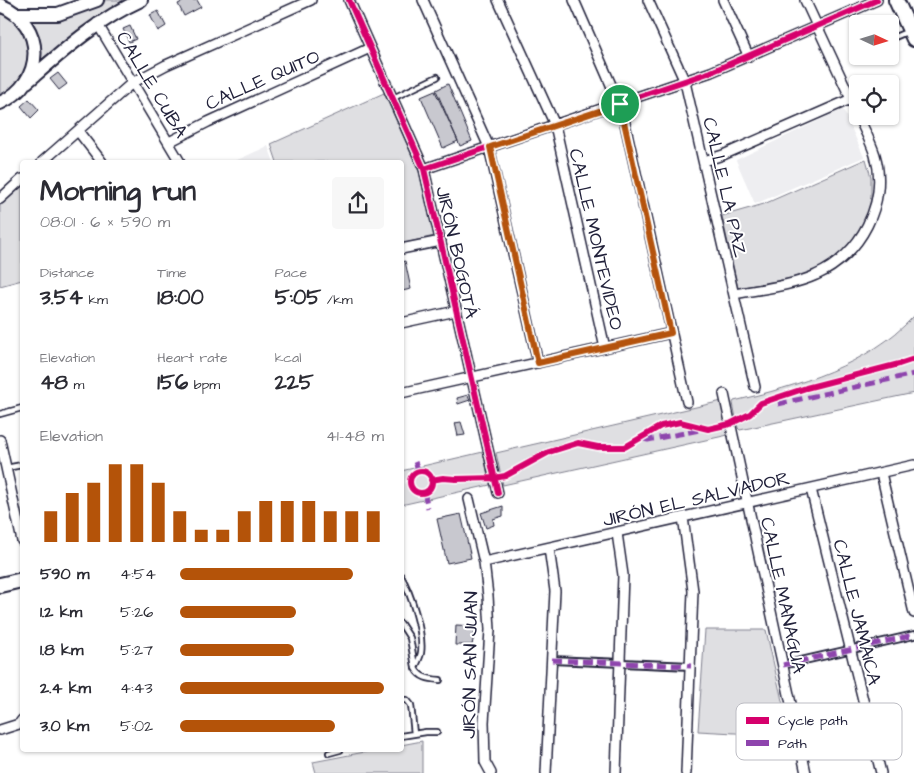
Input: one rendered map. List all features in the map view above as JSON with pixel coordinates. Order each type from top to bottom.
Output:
[{"type":"main road","points":[[17,14],[58,14],[97,0]]},
{"type":"main road","points":[[0,108],[5,101],[97,23],[122,8],[141,0]]},
{"type":"main road","points":[[896,0],[912,35]]},
{"type":"main road","points":[[0,5],[17,14],[26,26],[33,42],[35,55],[27,82]]},
{"type":"main road","points":[[0,576],[20,571]]},
{"type":"main road","points":[[0,585],[20,580]]},
{"type":"street","points":[[44,160],[132,83],[166,65],[311,0]]},
{"type":"street","name":"JIRÓN BOGOTÁ","points":[[349,0],[424,169],[498,493]]},
{"type":"street","points":[[423,0],[490,147],[538,363]]},
{"type":"street","name":"CALLE MONTEVIDEO","points":[[498,0],[555,125],[605,348]]},
{"type":"street","points":[[574,0],[620,104],[687,402]]},
{"type":"street","name":"CALLE LA PAZ","points":[[648,0],[685,82],[755,387]]},
{"type":"street","points":[[723,0],[749,57]]},
{"type":"street","points":[[805,0],[849,96]]},
{"type":"street","points":[[424,169],[685,82],[749,57],[877,0]]},
{"type":"street","name":"CALLE CUBA","points":[[97,23],[179,160]]},
{"type":"street","name":"CALLE QUITO","points":[[169,142],[208,122],[370,48]]},
{"type":"street","points":[[704,161],[723,155],[849,101]]},
{"type":"street","points":[[734,294],[804,280],[836,264],[857,242],[872,214],[878,181],[875,155],[862,125]]},
{"type":"street","points":[[78,132],[100,160]]},
{"type":"street","points":[[0,199],[20,181]]},
{"type":"street","points":[[404,248],[441,241]]},
{"type":"street","points":[[404,322],[456,310]]},
{"type":"street","points":[[404,392],[671,333]]},
{"type":"street","name":"CALLE MANAGUA","points":[[724,394],[791,703]]},
{"type":"street","points":[[0,440],[20,532]]},
{"type":"street","name":"JIRÓN EL SALVADOR","points":[[484,562],[914,465]]},
{"type":"street","points":[[881,473],[914,613]]},
{"type":"street","name":"CALLE JAMAICA","points":[[811,489],[864,703]]},
{"type":"street","name":"JIRÓN SAN JUAN","points":[[469,499],[484,562],[488,596],[490,630],[484,722],[485,762],[491,773]]},
{"type":"street","points":[[683,517],[693,591],[686,773]]},
{"type":"street","points":[[616,773],[623,575],[617,533]]},
{"type":"street","points":[[546,773],[555,590],[549,548]]},
{"type":"street","points":[[783,665],[914,635]]},
{"type":"street","points":[[552,660],[691,666]]},
{"type":"street","points":[[0,730],[20,723]]},
{"type":"street","name":"CALLE MANAGUA","points":[[803,760],[806,773]]},
{"type":"street","name":"CALLE JAMAICA","points":[[878,760],[881,773]]},
{"type":"lane","points":[[899,37],[912,35]]},
{"type":"lane","points":[[393,98],[437,77]]},
{"type":"lane","points":[[0,414],[20,409]]},
{"type":"lane","points":[[6,468],[20,465]]},
{"type":"lane","points":[[404,582],[411,597],[421,642],[421,655],[415,668]]},
{"type":"lane","points":[[404,629],[410,638],[415,668],[421,676],[430,680],[440,680]]},
{"type":"lane","points":[[404,700],[407,700],[411,705],[414,734]]},
{"type":"lane","points":[[404,736],[436,732]]},
{"type":"lane","points":[[328,753],[332,752]]},
{"type":"shaded area","points":[[107,0],[136,0],[91,22],[35,64],[38,40],[27,18],[86,9]]},
{"type":"shaded area","points":[[0,10],[16,20],[29,44],[30,57],[21,83],[0,99]]},
{"type":"shaded area","points":[[384,93],[419,171],[434,236],[404,243],[404,160],[276,160],[271,144]]},
{"type":"shaded area","points":[[843,109],[864,157],[755,204],[736,160]]},
{"type":"shaded area","points":[[268,146],[273,160],[237,160]]},
{"type":"shaded area","points":[[866,159],[871,177],[871,203],[861,229],[851,244],[833,261],[808,275],[738,288],[722,216],[764,204]]},
{"type":"shaded area","points":[[20,187],[20,281],[0,286],[0,204]]},
{"type":"shaded area","points":[[914,316],[914,393],[740,430],[738,428],[734,401],[782,388],[831,371],[876,348]]},
{"type":"shaded area","points":[[722,401],[728,435],[503,485],[496,453]]},
{"type":"shaded area","points":[[483,452],[490,485],[404,504],[404,470]]},
{"type":"shaded area","points":[[705,630],[766,630],[783,703],[736,703],[736,733],[698,731]]},
{"type":"shaded area","points":[[422,741],[422,773],[316,773],[313,762],[365,752],[404,752],[404,744]]},
{"type":"building","points":[[186,0],[197,0],[201,7],[184,16],[178,4]]},
{"type":"building","points":[[158,11],[166,26],[158,31],[150,15]]},
{"type":"building","points":[[130,26],[136,39],[129,42],[123,29]]},
{"type":"building","points":[[58,73],[67,84],[59,90],[50,79]]},
{"type":"building","points":[[448,84],[472,141],[460,146],[436,90]]},
{"type":"building","points":[[435,91],[458,141],[443,148],[421,97]]},
{"type":"building","points":[[29,99],[39,110],[31,118],[21,106]]},
{"type":"building","points":[[404,261],[411,289],[404,291]]},
{"type":"building","points":[[468,395],[470,400],[458,404],[457,398]]},
{"type":"building","points":[[461,422],[465,435],[458,436],[455,423]]},
{"type":"building","points":[[503,506],[503,516],[493,519],[494,525],[486,528],[481,513]]},
{"type":"building","points":[[461,514],[471,558],[447,563],[437,519]]},
{"type":"building","points":[[456,625],[476,626],[472,645],[455,645]]},
{"type":"marked path","points":[[778,404],[914,374]]},
{"type":"marked path","points":[[644,439],[648,440],[700,430]]},
{"type":"marked path","points":[[415,462],[419,471]]},
{"type":"marked path","points":[[424,492],[428,508]]},
{"type":"marked path","points":[[783,665],[914,635]]},
{"type":"marked path","points":[[552,660],[691,666]]},
{"type":"cycle path","points":[[349,0],[424,169],[498,493]]},
{"type":"cycle path","points":[[424,169],[711,72],[877,0]]},
{"type":"cycle path","points":[[431,480],[505,476],[549,452],[578,443],[598,447],[625,447],[661,426],[680,422],[708,429],[730,424],[750,414],[761,403],[806,388],[914,359]]},
{"type":"cycle path","points":[[421,471],[429,474],[432,482],[429,490],[421,493],[413,490],[410,482],[413,474],[421,471]]},
{"type":"route","points":[[620,104],[671,333],[538,363],[490,147],[620,104]]}]
